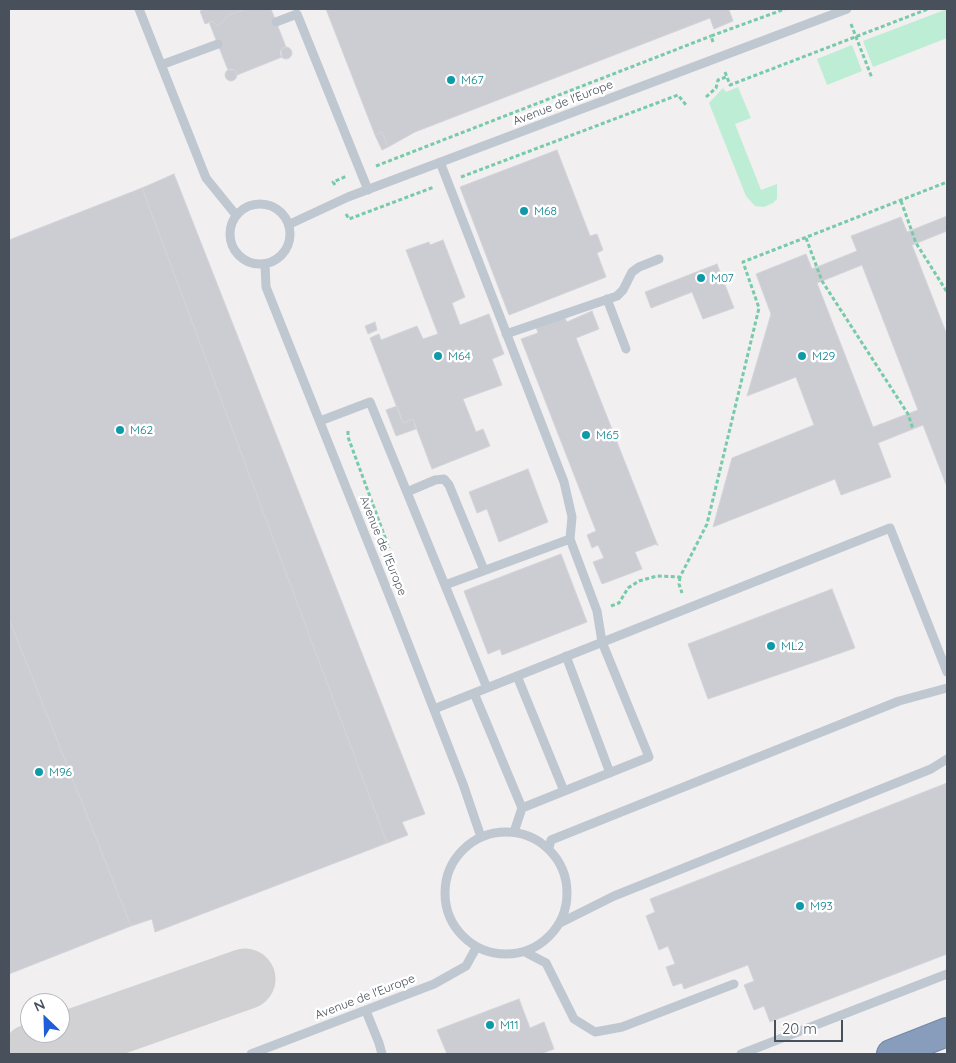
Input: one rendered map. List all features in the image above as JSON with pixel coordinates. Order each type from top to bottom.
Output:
[{"type":"highway","points":[[891,1054],[947,1032]]},
{"type":"lane","points":[[139,9],[206,178],[236,216]]},
{"type":"lane","name":"Avenue de l'Europe","points":[[290,224],[340,200],[847,9]]},
{"type":"lane","points":[[276,22],[296,14],[368,190]]},
{"type":"lane","points":[[161,65],[218,44]]},
{"type":"lane","points":[[440,162],[564,482],[572,517],[570,539],[597,611],[602,642],[649,757],[522,808]]},
{"type":"lane","points":[[258,203],[268,204],[279,210],[290,224],[291,236],[288,246],[283,254],[274,261],[265,264],[254,264],[239,256],[233,247],[230,230],[236,216],[249,206],[258,203]]},
{"type":"lane","points":[[506,334],[607,300],[620,293],[632,272],[659,259]]},
{"type":"lane","name":"Avenue de l'Europe","points":[[265,264],[266,287],[434,709],[481,837]]},
{"type":"lane","points":[[607,300],[626,348]]},
{"type":"lane","points":[[320,421],[370,402],[487,688]]},
{"type":"lane","points":[[407,492],[435,480],[444,479],[449,485],[484,570]]},
{"type":"lane","points":[[434,709],[890,528],[947,672]]},
{"type":"lane","points":[[444,585],[570,539]]},
{"type":"lane","points":[[566,656],[610,773]]},
{"type":"lane","points":[[517,676],[564,791]]},
{"type":"lane","points":[[549,848],[551,840],[560,836],[899,701],[947,688]]},
{"type":"lane","points":[[474,693],[522,808],[514,832]]},
{"type":"lane","points":[[560,923],[614,896],[931,769],[947,759]]},
{"type":"lane","points":[[514,832],[527,835],[549,848],[560,863],[568,884],[567,905],[560,923],[545,941],[525,952],[501,955],[476,948],[465,940],[453,926],[444,898],[447,875],[455,859],[463,849],[481,837],[492,833],[514,832]]},
{"type":"lane","name":"Avenue de l'Europe","points":[[251,1054],[434,984],[466,966],[476,948]]},
{"type":"lane","points":[[525,952],[546,963],[574,1019],[596,1032],[622,1027],[734,984]]},
{"type":"lane","points":[[740,1054],[947,974]]},
{"type":"lane","points":[[366,1011],[382,1054]]},
{"type":"path","points":[[371,167],[785,9]]},
{"type":"path","points":[[725,72],[730,85],[928,9]]},
{"type":"path","points":[[851,24],[872,78]]},
{"type":"path","points":[[711,36],[713,42]]},
{"type":"path","points":[[706,97],[716,88],[718,80],[726,77]]},
{"type":"path","points":[[345,211],[349,219],[678,95],[686,106]]},
{"type":"path","points":[[336,187],[333,182],[348,176]]},
{"type":"path","points":[[597,611],[619,603],[628,588],[639,581],[657,576],[680,577],[707,524],[760,308],[743,262],[947,182]]},
{"type":"path","points":[[901,201],[916,243],[947,292]]},
{"type":"path","points":[[806,238],[822,281],[908,414],[912,429]]},
{"type":"path","points":[[348,431],[348,437],[392,554]]},
{"type":"green space","points":[[947,9],[947,38],[873,67],[863,41]]},
{"type":"green space","points":[[852,45],[862,71],[827,85],[817,59]]},
{"type":"green space","points":[[738,87],[751,118],[735,124],[761,190],[777,184],[777,199],[764,207],[755,206],[746,196],[709,103],[723,88],[726,92]]},
{"type":"building","points":[[205,9],[245,9],[229,15],[218,26],[213,21],[205,24],[200,11]]},
{"type":"building","points":[[245,9],[271,9],[286,47],[281,50],[282,57],[237,75],[235,70],[228,70],[209,22],[213,21],[218,26],[229,15]]},
{"type":"building","name":"M67","points":[[326,9],[733,9],[729,10],[733,21],[714,29],[710,18],[415,132],[388,147],[382,132],[375,135]]},
{"type":"building","points":[[286,47],[292,53],[286,59],[280,53]]},
{"type":"building","points":[[231,69],[237,75],[231,81],[225,75]]},
{"type":"building","points":[[382,132],[388,147],[382,150],[375,135]]},
{"type":"building","name":"M68","points":[[557,150],[590,236],[597,234],[603,250],[597,253],[606,277],[509,315],[460,187]]},
{"type":"building","points":[[174,174],[425,814],[402,822],[408,835],[387,843],[142,188]]},
{"type":"building","name":"M62","points":[[142,188],[387,843],[155,932],[152,919],[131,926],[9,619],[9,240]]},
{"type":"building","name":"M29","points":[[947,216],[947,231],[912,245],[947,335],[947,487],[923,425],[878,443],[891,477],[841,495],[835,479],[713,527],[732,458],[814,425],[796,377],[747,396],[771,314],[756,274],[806,254],[812,269],[857,251],[851,236],[901,217],[907,232]],"holes":[[[862,265],[918,410],[873,427],[817,283]]]},
{"type":"building","name":"M64","points":[[443,240],[465,297],[452,303],[460,325],[489,314],[504,354],[492,359],[502,385],[463,399],[476,432],[483,429],[490,446],[432,469],[413,419],[403,423],[370,338],[379,334],[381,340],[417,326],[423,339],[438,334],[406,250],[429,242],[430,245]]},
{"type":"building","name":"M07","points":[[717,264],[734,308],[703,319],[692,292],[651,308],[645,292]]},
{"type":"building","name":"M65","points":[[592,311],[599,329],[576,338],[658,546],[656,544],[635,552],[642,569],[602,584],[593,562],[604,558],[598,545],[592,548],[587,535],[596,531],[521,339],[538,333],[536,327],[564,316],[567,322]]},
{"type":"building","points":[[375,322],[377,330],[368,334],[365,326]]},
{"type":"building","points":[[397,406],[403,423],[413,419],[416,429],[396,436],[386,410]]},
{"type":"building","points":[[528,469],[548,522],[499,542],[487,509],[477,513],[469,492]]},
{"type":"building","points":[[561,554],[587,622],[502,655],[500,649],[488,654],[464,591]]},
{"type":"building","name":"ML2","points":[[832,589],[855,648],[708,699],[688,644]]},
{"type":"building","name":"M96","points":[[9,619],[131,926],[9,974]]},
{"type":"building","name":"M93","points":[[947,783],[947,954],[770,1022],[764,1006],[754,1010],[744,985],[754,981],[748,965],[684,989],[682,983],[673,986],[666,967],[675,964],[668,946],[659,950],[646,916],[655,912],[650,899]]},
{"type":"building","name":"M11","points":[[519,999],[530,1028],[544,1022],[554,1049],[541,1054],[447,1054],[437,1030]]},
{"type":"taxiway","points":[[32,1054],[245,979]]},
{"type":"place","name":"M67","points":[[451,80]]},
{"type":"place","name":"M68","points":[[524,211]]},
{"type":"place","name":"M07","points":[[701,278]]},
{"type":"place","name":"M64","points":[[438,356]]},
{"type":"place","name":"M29","points":[[802,356]]},
{"type":"place","name":"M62","points":[[120,430]]},
{"type":"place","name":"M65","points":[[586,435]]},
{"type":"place","name":"ML2","points":[[771,646]]},
{"type":"place","name":"M96","points":[[39,772]]},
{"type":"place","name":"M93","points":[[800,906]]},
{"type":"place","name":"M11","points":[[490,1025]]}]
